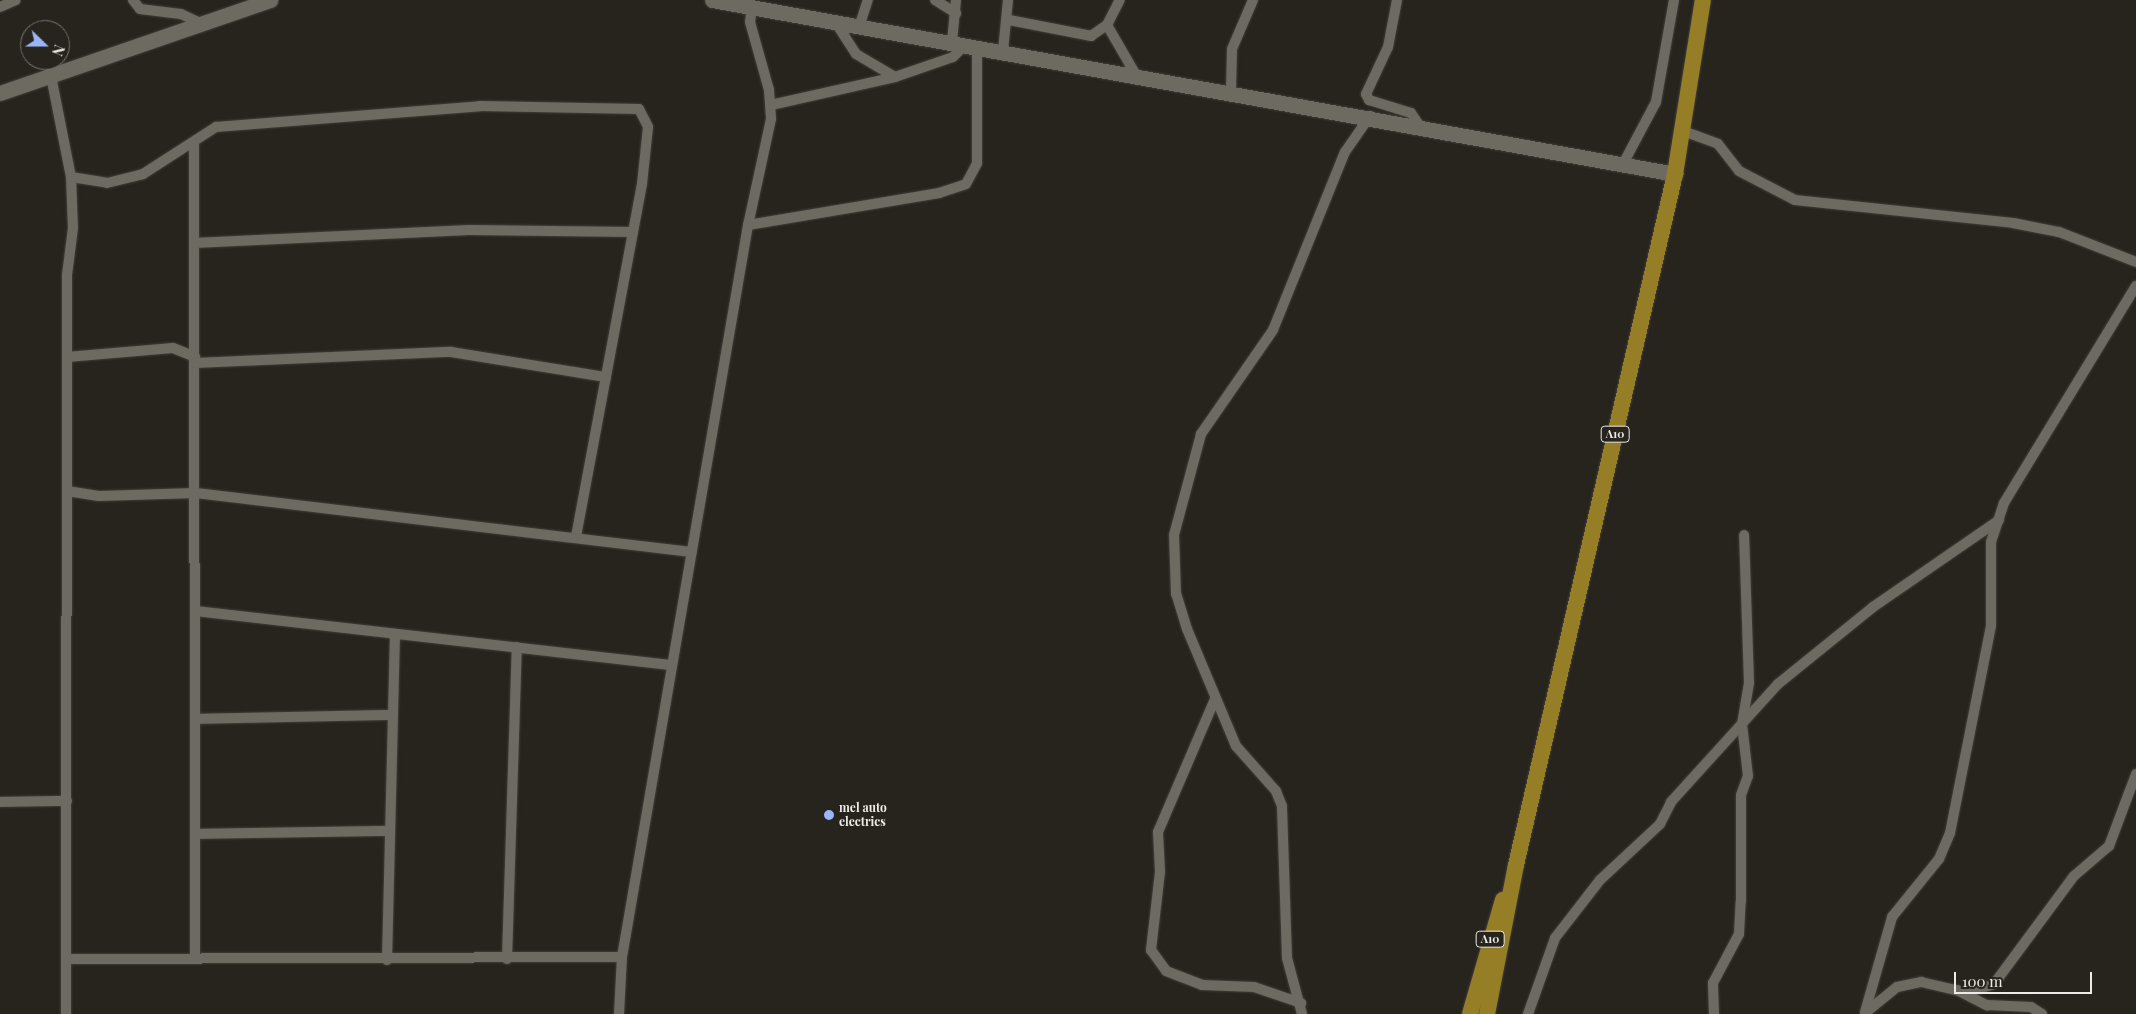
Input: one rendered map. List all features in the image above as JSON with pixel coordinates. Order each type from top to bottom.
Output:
[{"type":"main road","name":"A10","points":[[1487,1014],[1516,865],[1675,174],[1703,0]]},
{"type":"main road","name":"A10","points":[[1470,1014],[1491,934],[1516,865]]},
{"type":"street","points":[[0,7],[16,0]]},
{"type":"street","points":[[133,0],[140,9],[181,14],[202,24]]},
{"type":"street","points":[[0,94],[270,0]]},
{"type":"street","points":[[712,0],[834,19],[1419,125],[1675,174]]},
{"type":"street","points":[[860,24],[868,0]]},
{"type":"street","points":[[935,0],[956,13]]},
{"type":"street","points":[[748,225],[940,192],[966,184],[977,163],[965,44],[956,13],[956,0]]},
{"type":"street","points":[[1003,51],[1009,20],[1008,0]]},
{"type":"street","points":[[1009,20],[1075,36],[1091,36],[1107,25],[1120,0]]},
{"type":"street","points":[[1231,92],[1232,49],[1253,0]]},
{"type":"street","points":[[1397,0],[1388,47],[1366,94],[1369,100],[1411,113],[1419,125]]},
{"type":"street","points":[[1623,164],[1656,102],[1674,0]]},
{"type":"street","points":[[619,1014],[622,957],[748,225],[769,132],[770,105],[752,33],[752,6]]},
{"type":"street","points":[[834,19],[856,54],[894,78]]},
{"type":"street","points":[[1107,25],[1136,75]]},
{"type":"street","points":[[770,105],[894,78],[953,57],[965,44]]},
{"type":"street","points":[[51,76],[71,177],[67,358],[66,1014]]},
{"type":"street","points":[[71,177],[107,183],[144,174],[194,145],[201,133],[216,126],[480,106],[639,108],[648,127],[633,232],[576,538]]},
{"type":"street","points":[[1302,1014],[1287,958],[1282,806],[1276,791],[1236,746],[1214,699],[1176,594],[1177,523],[1202,434],[1273,330],[1345,152],[1370,116]]},
{"type":"street","points":[[1683,131],[1718,144],[1738,171],[1795,200],[2013,222],[2059,232],[2136,262]]},
{"type":"street","points":[[194,145],[196,493],[195,960]]},
{"type":"street","points":[[194,243],[469,230],[633,232]]},
{"type":"street","points":[[1865,1013],[1892,918],[1939,859],[1950,833],[1991,626],[1994,589],[1990,556],[1999,520],[2020,474],[2136,286]]},
{"type":"street","points":[[67,358],[173,348],[195,360],[458,352],[606,376]]},
{"type":"street","points":[[67,491],[98,496],[196,493],[691,552]]},
{"type":"street","points":[[1528,1014],[1555,938],[1600,880],[1660,824],[1671,802],[1778,684],[1873,607],[1999,520]]},
{"type":"street","points":[[1714,1014],[1716,974],[1739,934],[1741,795],[1748,776],[1742,724],[1749,683],[1744,535]]},
{"type":"street","points":[[196,611],[672,665]]},
{"type":"street","points":[[387,960],[395,635]]},
{"type":"street","points":[[507,959],[516,647]]},
{"type":"street","points":[[1214,699],[1158,832],[1160,872],[1150,950],[1166,971],[1202,985],[1254,987],[1300,1003]]},
{"type":"street","points":[[195,719],[393,715]]},
{"type":"street","points":[[1965,993],[1994,984],[2074,876],[2109,846],[2136,774]]},
{"type":"street","points":[[0,802],[67,801]]},
{"type":"street","points":[[195,834],[390,831]]},
{"type":"street","points":[[66,959],[387,960],[622,957]]},
{"type":"street","points":[[1865,1013],[1884,995],[1909,984],[1929,983],[1965,993],[1987,1005],[2025,1006],[2042,1014]]},
{"type":"place","name":"mel auto electrics","points":[[829,815]]}]
